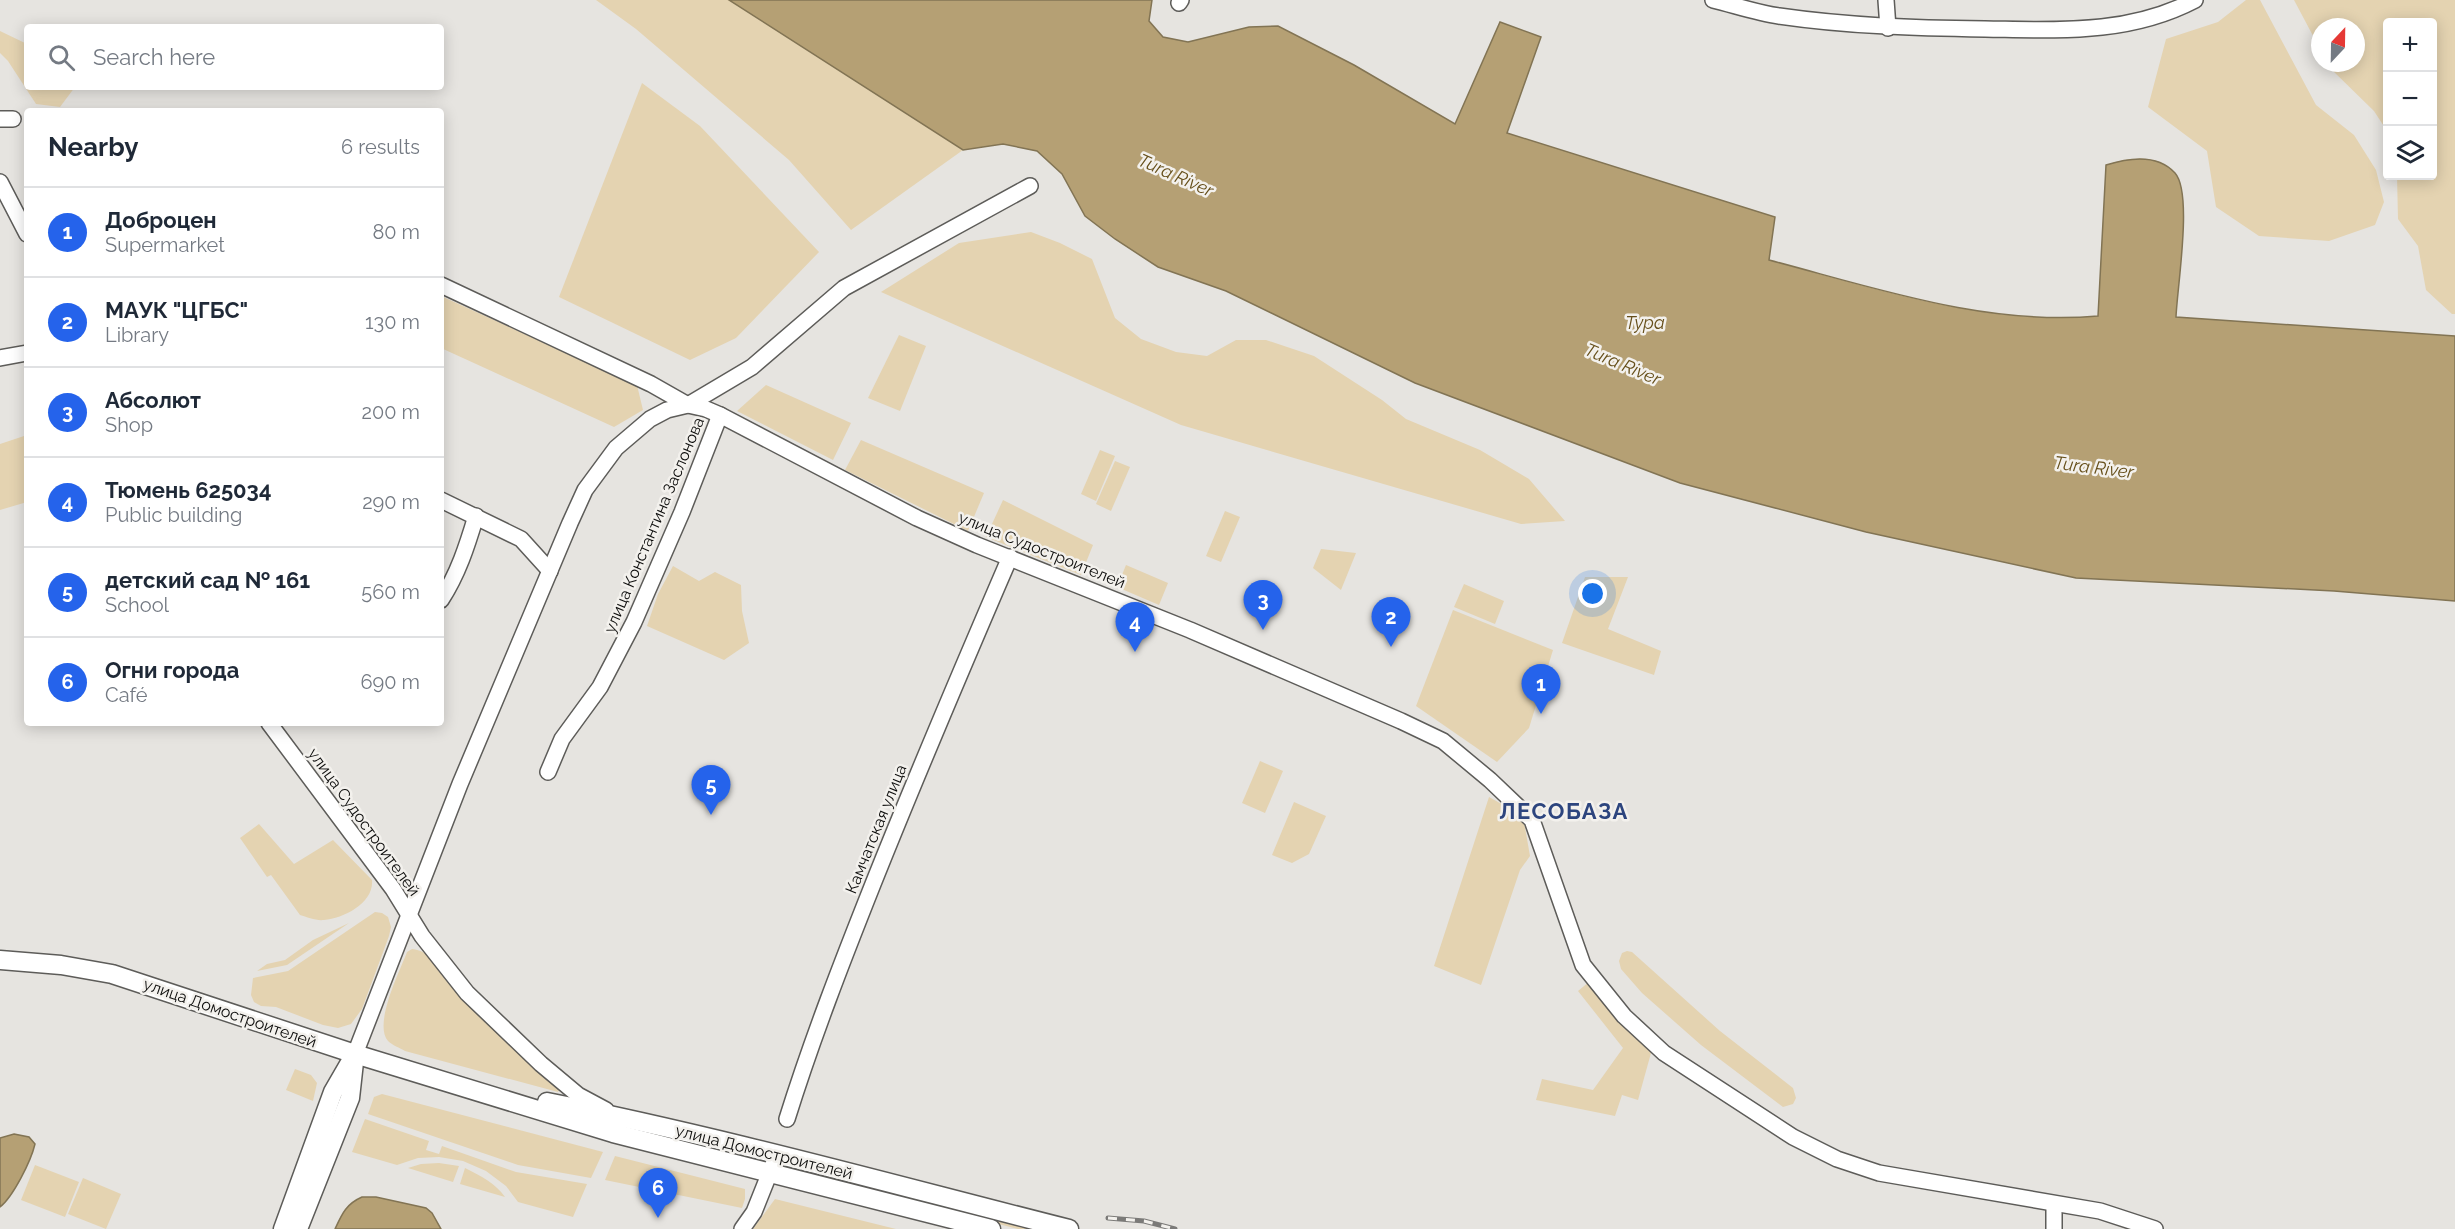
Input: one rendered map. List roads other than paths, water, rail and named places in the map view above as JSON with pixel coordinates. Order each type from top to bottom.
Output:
[{"type":"main road","name":"улица Домостроителей","points":[[0,960],[61,965],[112,974],[355,1054],[613,1133],[991,1229]]},
{"type":"main road","points":[[283,1229],[333,1092],[355,1054]]},
{"type":"main road","points":[[298,1229],[350,1098],[355,1054]]},
{"type":"main road","name":"улица Домостроителей","points":[[457,1084],[616,1116],[776,1154],[1069,1229]]},
{"type":"street","points":[[1713,0],[1777,16],[1888,28],[2050,30],[2122,26],[2162,15],[2195,0]]},
{"type":"street","points":[[1886,0],[1888,28]]},
{"type":"street","points":[[0,182],[24,228]]},
{"type":"street","points":[[355,1054],[408,913],[550,571],[585,490],[616,448],[650,419],[668,410],[688,405],[752,367],[844,288],[1030,186]]},
{"type":"street","name":"улица Константина Заслонова","points":[[444,286],[651,384],[688,405]]},
{"type":"street","points":[[0,358],[24,354]]},
{"type":"street","name":"улица Судостроителей","points":[[688,405],[720,415],[917,518],[977,545],[1190,630],[1443,741],[1472,764],[1532,820],[1583,965],[1624,1016],[1664,1053],[1768,1122],[1837,1159],[1879,1173],[2054,1204]]},
{"type":"street","name":"улица Константина Заслонова","points":[[548,772],[562,739],[600,687],[634,622],[682,512],[720,415]]},
{"type":"street","points":[[444,501],[521,539],[550,571]]},
{"type":"street","points":[[444,595],[453,581],[469,542],[476,516]]},
{"type":"street","name":"Камчатская улица","points":[[787,1119],[806,1059],[837,976],[928,749],[1010,557]]},
{"type":"street","name":"улица Судостроителей","points":[[271,726],[379,870],[422,936],[467,993],[541,1064],[578,1095],[616,1116]]},
{"type":"street","points":[[742,1229],[754,1212],[776,1154]]},
{"type":"street","points":[[2054,1229],[2054,1204],[2100,1211],[2155,1229]]},
{"type":"water","name":"Тура","points":[[729,0],[1152,0],[1149,21],[1163,37],[1188,42],[1249,27],[1278,26],[1354,65],[1455,124],[1500,22],[1541,37],[1507,133],[1775,217],[1769,260],[1891,293],[1973,310],[2014,315],[2056,318],[2098,316],[2106,165],[2133,159],[2160,162],[2175,173],[2183,200],[2183,242],[2176,317],[2455,336],[2455,601],[2334,591],[2076,578],[1866,532],[1680,483],[1415,383],[1226,291],[1158,267],[1085,216],[1062,174],[1037,151],[1003,144],[963,150]]},
{"type":"water","points":[[14,1134],[29,1137],[35,1144],[21,1178],[0,1207],[0,1138]]},
{"type":"water","points":[[362,1197],[376,1197],[426,1208],[432,1213],[441,1229],[335,1229],[348,1206]]},
{"type":"railway","points":[[1108,1218],[1144,1221],[1175,1229]]},
{"type":"place","name":"Абсолют","points":[[1263,630]]},
{"type":"place","name":"МАУК \"ЦГБС\"","points":[[1391,647]]},
{"type":"place","name":"Тюмень 625034","points":[[1135,652]]},
{"type":"place","name":"Доброцен","points":[[1541,714]]},
{"type":"place","name":"детский сад № 161","points":[[711,815]]},
{"type":"place","name":"Огни города","points":[[658,1218]]},
{"type":"district","name":"ЛЕСОБАЗА","points":[[1564,811]]},
{"type":"water label","name":"Tura River","points":[[1176,175]]},
{"type":"water label","name":"Tura River","points":[[1623,364]]},
{"type":"water label","name":"Tura River","points":[[2094,467]]}]
